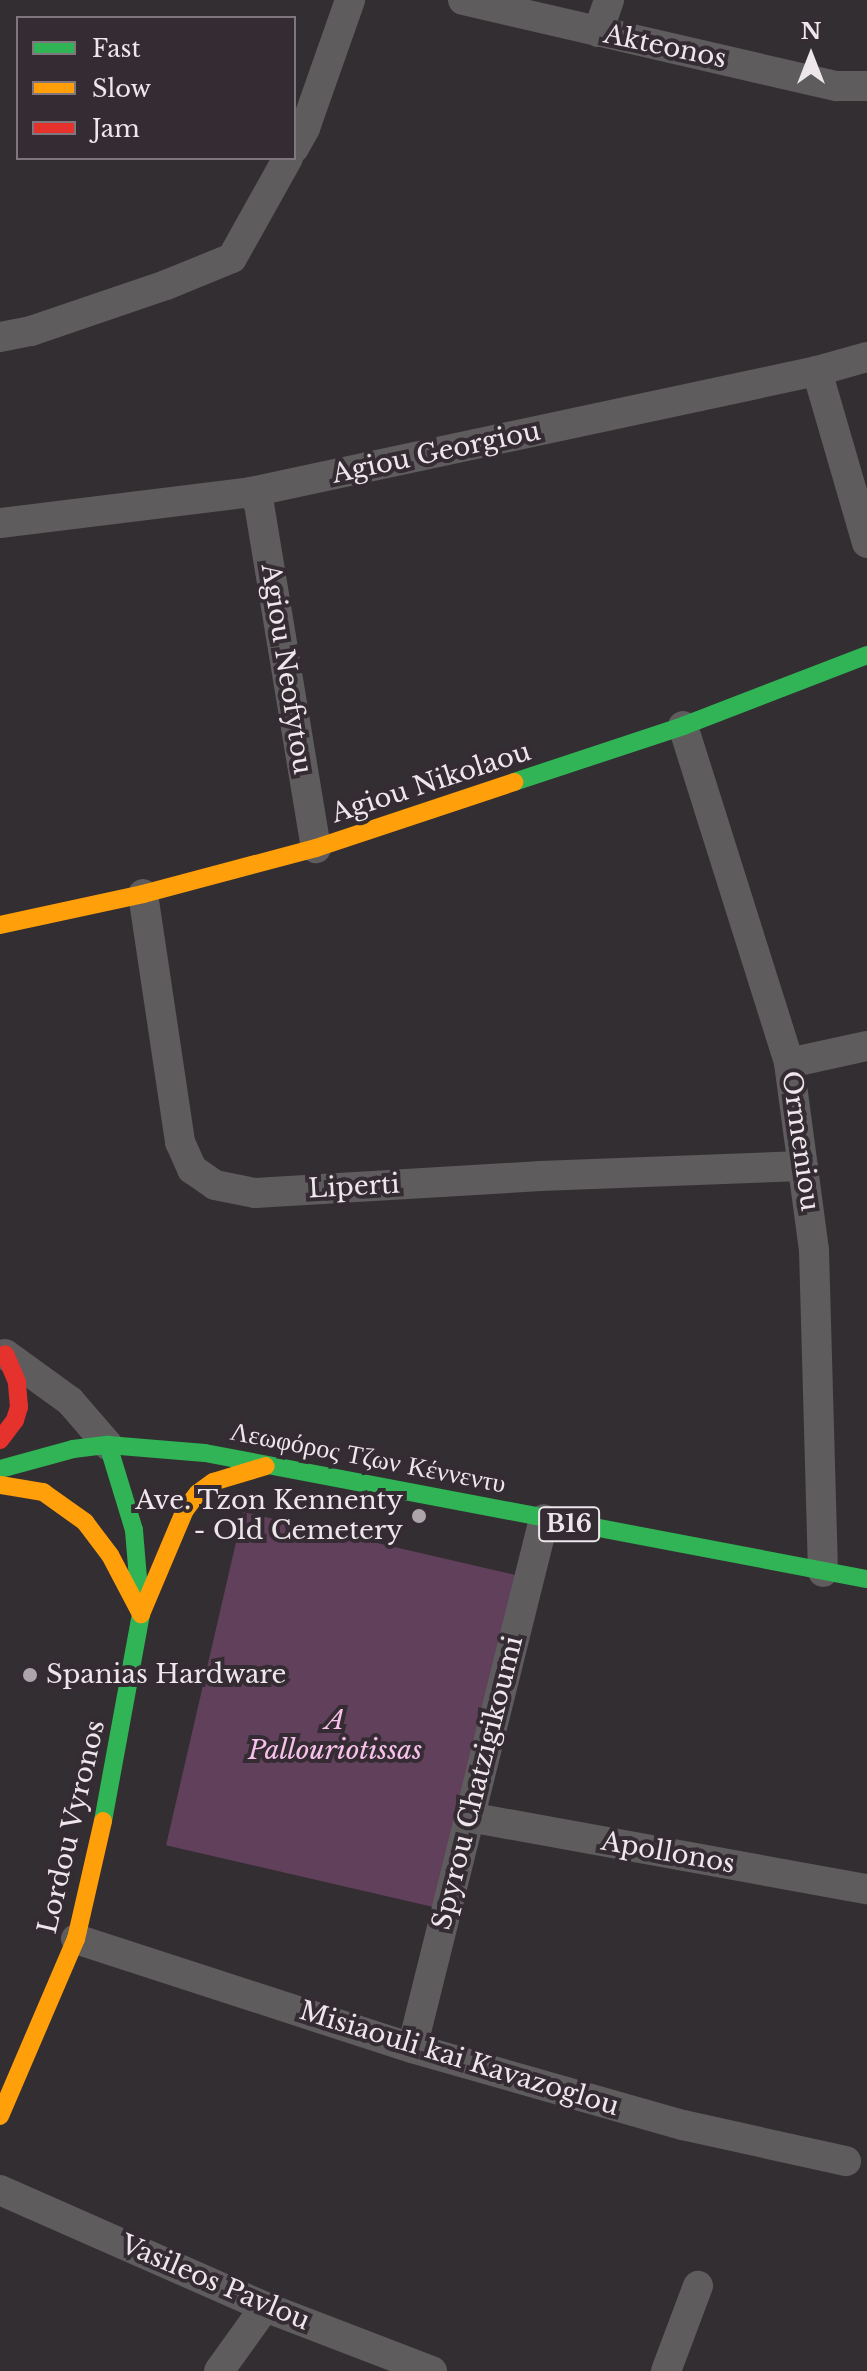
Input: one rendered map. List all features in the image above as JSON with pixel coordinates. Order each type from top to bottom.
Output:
[{"type":"street","points":[[296,144],[305,128],[350,0]]},
{"type":"street","name":"Akteonos","points":[[463,0],[836,86],[867,86]]},
{"type":"street","points":[[598,32],[609,0]]},
{"type":"street","points":[[0,337],[31,331],[166,285],[232,258],[287,160]]},
{"type":"street","name":"Agiou Georgiou","points":[[0,523],[251,492],[817,371],[867,357]]},
{"type":"street","points":[[817,371],[867,543]]},
{"type":"street","name":"Agiou Neofytou","points":[[251,492],[259,504],[316,848]]},
{"type":"street","name":"Agiou Nikolaou","points":[[0,925],[143,894],[316,848],[683,726],[867,655]]},
{"type":"street","name":"Ormeniou","points":[[683,726],[789,1063],[814,1250],[823,1572]]},
{"type":"street","name":"Liperti","points":[[143,894],[180,1142],[192,1169],[229,1191],[255,1193],[540,1176],[803,1166]]},
{"type":"street","points":[[789,1063],[867,1046]]},
{"type":"street","points":[[0,1440],[15,1420],[19,1407],[17,1382],[2,1352]]},
{"type":"street","points":[[2,1352],[70,1401],[108,1445]]},
{"type":"street","name":"Λεωφόρος Τζων Κέννεντυ","points":[[0,1469],[73,1449],[108,1445],[205,1453],[867,1579]]},
{"type":"street","name":"Lordou Vyronos","points":[[0,2116],[76,1939],[109,1796],[141,1614],[134,1530],[108,1445]]},
{"type":"street","points":[[141,1614],[185,1510],[198,1493],[213,1482],[272,1465]]},
{"type":"street","points":[[0,1485],[43,1492],[85,1522],[110,1555],[141,1614]]},
{"type":"street","name":"Spyrou Chatzigikoumi","points":[[412,2048],[544,1519]]},
{"type":"street","name":"Apollonos","points":[[469,1817],[867,1889]]},
{"type":"street","name":"Misiaouli kai Kavazoglou","points":[[76,1939],[412,2048],[683,2125],[846,2161]]},
{"type":"street","name":"Vasileos Pavlou","points":[[0,2190],[265,2307],[432,2371]]},
{"type":"street","points":[[666,2371],[698,2286]]},
{"type":"street","points":[[219,2371],[265,2307]]},
{"type":"green space","name":"A Pallouriotissas","points":[[243,1512],[518,1575],[441,1909],[166,1845]]},
{"type":"traffic: fast","points":[[514,782],[683,726],[867,655]]},
{"type":"traffic: fast","points":[[103,1821],[141,1614],[134,1530],[108,1445]]},
{"type":"traffic: fast","points":[[0,1469],[73,1449],[108,1445],[205,1453],[867,1579]]},
{"type":"traffic: slow","points":[[0,925],[143,894],[316,848],[514,782]]},
{"type":"traffic: slow","points":[[141,1614],[185,1510],[198,1493],[213,1482],[266,1466]]},
{"type":"traffic: slow","points":[[0,1485],[43,1492],[85,1522],[110,1555],[141,1614]]},
{"type":"traffic: slow","points":[[0,2116],[76,1939],[103,1821]]},
{"type":"traffic: jam","points":[[0,1440],[15,1420],[19,1407],[17,1382],[5,1354]]},
{"type":"place","name":"Ave. Tzon Kennenty - Old Cemetery","points":[[419,1516]]},
{"type":"place","name":"Spanias Hardware","points":[[30,1675]]}]
